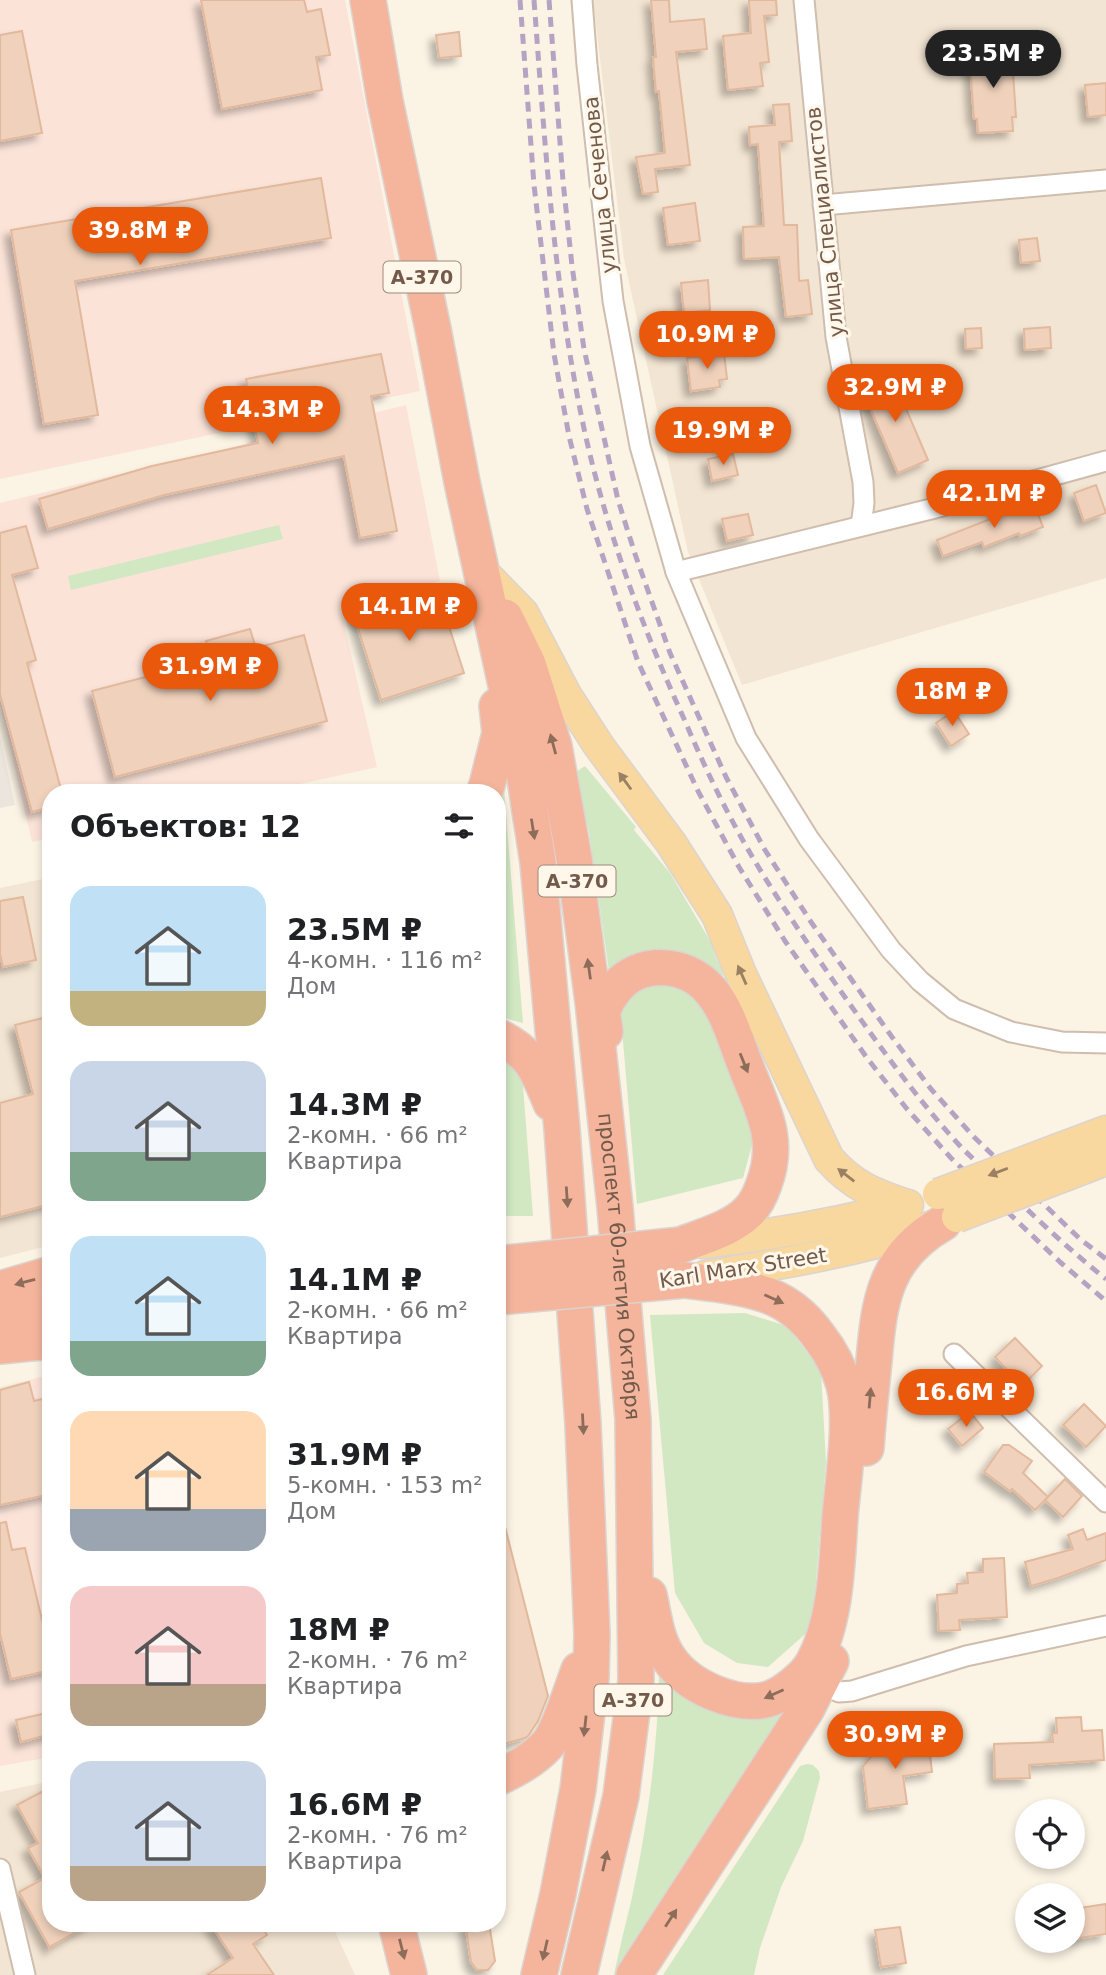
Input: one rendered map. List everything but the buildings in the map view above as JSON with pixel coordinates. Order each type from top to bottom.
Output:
[{"type":"highway","name":"проспект 60-летия Октября","points":[[368,0],[385,101],[522,758],[538,863],[562,1129],[583,1424],[592,1634],[591,1678],[578,1789],[539,1975]]},
{"type":"highway","name":"проспект 60-летия Октября","points":[[481,570],[528,664],[554,746],[592,989],[634,1419],[636,1680],[621,1796],[579,1975]]},
{"type":"highway","points":[[481,570],[500,733],[487,784]]},
{"type":"highway","points":[[506,1279],[681,1245],[724,1228],[748,1212],[761,1193],[769,1172],[772,1148],[768,1124],[724,1012],[710,989],[690,974],[670,967],[637,971],[622,981],[603,1011],[615,1207]]},
{"type":"highway","points":[[506,1040],[535,1065],[562,1129]]},
{"type":"highway","points":[[634,1975],[806,1710],[828,1671],[842,1632],[854,1582],[879,1309],[890,1277],[907,1250],[946,1211]]},
{"type":"highway","points":[[0,1289],[42,1277]]},
{"type":"highway","points":[[634,1419],[642,1558],[658,1637],[670,1660],[691,1681],[714,1693],[741,1700],[769,1699],[797,1683],[813,1663],[827,1628],[835,1580],[847,1419],[844,1386],[831,1353],[810,1322],[788,1305],[758,1292],[684,1280]]},
{"type":"highway","name":"Karl Marx Street","points":[[506,1281],[684,1280]]},
{"type":"highway","points":[[0,1317],[42,1313]]},
{"type":"highway","points":[[0,1346],[42,1342]]},
{"type":"highway","points":[[506,1773],[526,1763],[549,1743],[592,1634]]},
{"type":"highway","points":[[398,1932],[409,1975]]},
{"type":"main road","points":[[481,570],[523,613],[566,695],[599,746],[671,843],[717,915],[741,974],[829,1159],[842,1174],[874,1194],[907,1205],[946,1211],[1062,1162],[1106,1131]]},
{"type":"main road","points":[[1062,1162],[1106,1160]]},
{"type":"main road","points":[[681,1245],[769,1235],[907,1205]]},
{"type":"main road","name":"Karl Marx Street","points":[[684,1280],[773,1266],[904,1236],[946,1211]]},
{"type":"street","name":"улица Сеченова","points":[[582,0],[613,301],[640,446],[676,572],[746,738],[808,839],[891,950],[920,981],[954,1009],[1011,1032],[1062,1042],[1106,1043]]},
{"type":"street","name":"улица Специалистов","points":[[804,0],[836,337],[863,482],[861,526]]},
{"type":"street","points":[[823,205],[1106,180]]},
{"type":"street","points":[[676,572],[1106,461]]},
{"type":"street","points":[[954,1354],[1106,1502]]},
{"type":"street","points":[[820,1684],[839,1692],[852,1691],[966,1656],[1106,1626]]},
{"type":"street","points":[[0,1869],[24,1975]]},
{"type":"shaded area","points":[[0,0],[345,0],[420,391],[0,479]]},
{"type":"shaded area","points":[[593,0],[1106,0],[1106,578],[742,685],[688,552],[624,259]]},
{"type":"shaded area","points":[[406,405],[440,581],[340,606],[377,767],[300,784],[42,784],[42,840],[32,842],[0,704],[0,503]]},
{"type":"shaded area","points":[[0,737],[15,805],[0,808]]},
{"type":"shaded area","points":[[42,879],[42,1247],[0,1258],[0,888]]},
{"type":"shaded area","points":[[42,1376],[42,1759],[0,1766],[0,1388]]},
{"type":"shaded area","points":[[42,1783],[42,1932],[335,1932],[355,1975],[0,1975],[0,1792]]},
{"type":"green space","points":[[279,525],[283,539],[71,590],[68,576]]},
{"type":"green space","points":[[585,766],[670,873],[713,946],[723,973],[723,982],[610,978],[589,832],[576,776],[576,772]]},
{"type":"green space","points":[[506,814],[523,1023],[506,1018]]},
{"type":"green space","points":[[648,981],[677,983],[707,1005],[735,1076],[753,1141],[743,1178],[637,1204],[620,1006]]},
{"type":"green space","points":[[506,1061],[522,1073],[533,1216],[506,1216]]},
{"type":"green space","points":[[745,1313],[787,1326],[821,1371],[826,1463],[812,1628],[768,1667],[737,1663],[704,1643],[675,1593],[650,1315]]},
{"type":"green space","points":[[659,1673],[797,1704],[620,1975],[614,1975],[647,1817],[654,1759]]},
{"type":"green space","points":[[813,1765],[819,1771],[820,1778],[803,1841],[781,1887],[760,1948],[754,1975],[663,1975],[800,1766]]},
{"type":"railway","points":[[520,0],[534,185],[554,354],[569,436],[587,509],[638,662],[698,791],[739,867],[785,941],[867,1058],[907,1109],[951,1158],[1060,1262],[1106,1301]]},
{"type":"railway","points":[[534,0],[558,272],[585,433],[615,544],[655,651],[700,756],[734,825],[773,891],[837,986],[912,1089],[967,1153],[1056,1237],[1106,1279]]},
{"type":"railway","points":[[549,0],[563,181],[584,349],[618,500],[670,653],[726,777],[765,850],[811,922],[892,1037],[931,1089],[974,1137],[1080,1239],[1106,1259]]}]
